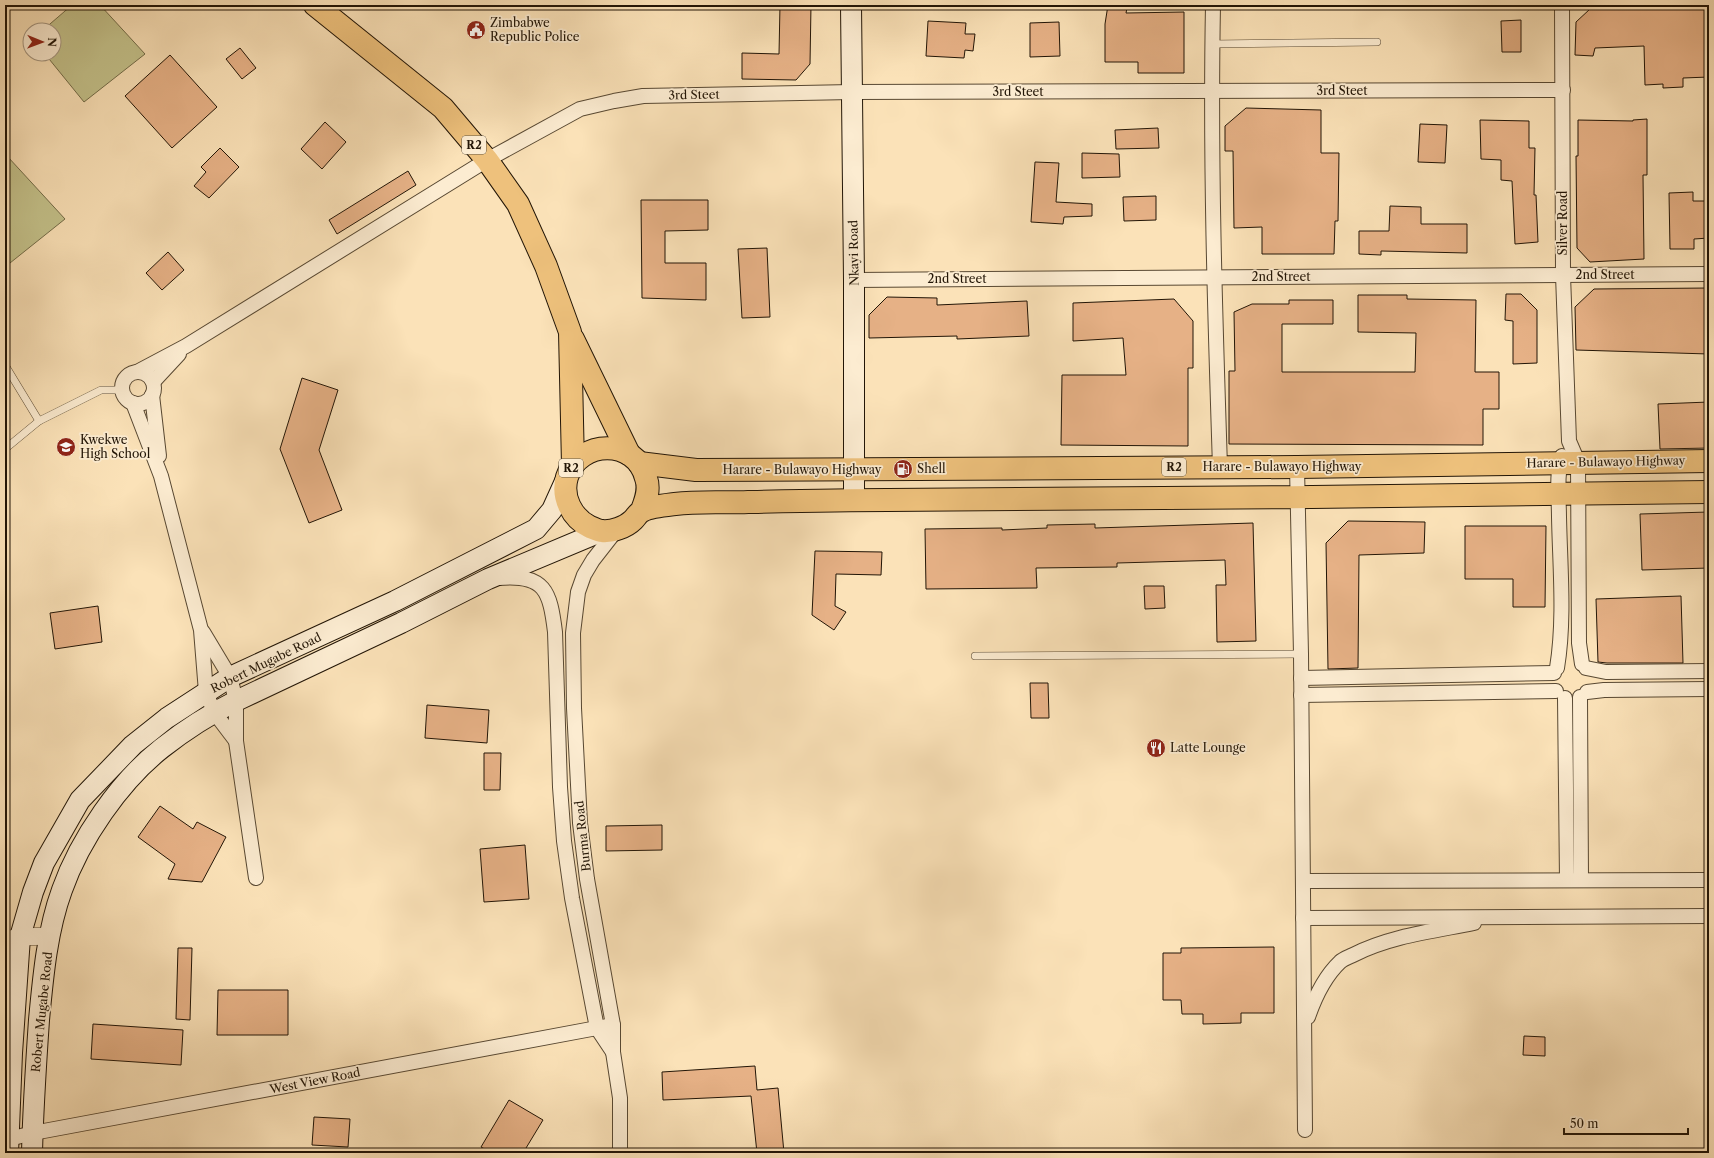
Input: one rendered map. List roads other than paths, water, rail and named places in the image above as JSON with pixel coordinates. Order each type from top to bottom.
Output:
[{"type":"highway","name":"R2","points":[[315,5],[442,108],[487,160],[518,204],[546,266],[570,332],[634,458],[646,478],[648,495],[642,510],[629,524],[609,530],[582,523],[571,511],[566,496],[569,472],[570,332]]},
{"type":"highway","name":"Harare - Bulawayo Highway","points":[[569,472],[584,454],[599,448],[615,448],[634,458],[696,470],[1297,467],[1709,461]]},
{"type":"highway","points":[[1457,464],[1457,496]]},
{"type":"highway","points":[[1007,468],[1007,499]]},
{"type":"highway","points":[[914,469],[914,500]]},
{"type":"highway","points":[[642,510],[676,504],[854,500],[1297,498],[1709,492]]},
{"type":"main road","name":"Nkayi Road","points":[[851,5],[854,280],[854,500]]},
{"type":"main road","name":"Robert Mugabe Road","points":[[7,1144],[16,982],[13,938],[44,863],[80,800],[133,745],[167,718],[230,677],[395,601],[536,529],[552,510],[569,472]]},
{"type":"main road","name":"Robert Mugabe Road","points":[[32,1153],[42,989],[50,936],[62,889],[74,862],[105,811],[128,780],[162,748],[214,712],[401,623],[488,578],[609,530]]},
{"type":"street","points":[[1213,5],[1211,92],[1214,278],[1220,467]]},
{"type":"street","name":"Silver Road","points":[[1562,5],[1563,275],[1569,462]]},
{"type":"street","name":"3rd Steet","points":[[186,346],[487,160],[580,109],[614,101],[643,96],[852,92],[1563,90]]},
{"type":"street","name":"2nd Street","points":[[854,280],[1709,274]]},
{"type":"street","points":[[186,346],[131,374],[126,378],[122,390],[124,396],[133,403],[162,476],[201,630],[206,692],[214,712],[236,741]]},
{"type":"street","points":[[133,403],[145,403],[153,388],[186,346]]},
{"type":"street","points":[[137,372],[144,373],[149,376],[153,388],[162,476]]},
{"type":"street","points":[[1569,462],[1561,642],[1554,686],[1561,695],[1571,700],[1604,690],[1709,689]]},
{"type":"street","points":[[1297,467],[1301,654],[1305,1130]]},
{"type":"street","points":[[1568,494],[1579,644],[1584,666],[1590,674],[1591,680],[1584,695],[1574,880]]},
{"type":"street","name":"Burma Road","points":[[609,530],[584,575],[578,592],[573,633],[574,708],[583,851],[613,1025],[613,1052],[620,1098],[620,1153]]},
{"type":"street","points":[[488,578],[514,577],[525,578],[537,582],[543,587],[553,616],[555,632],[560,794],[564,841],[578,928],[597,1028],[613,1052]]},
{"type":"street","points":[[201,630],[230,677],[236,701],[236,741],[256,878]]},
{"type":"street","points":[[1301,678],[1556,670],[1562,663],[1569,661],[1575,661],[1584,666],[1606,672],[1709,671]]},
{"type":"street","points":[[1301,695],[1561,695]]},
{"type":"street","points":[[1561,695],[1574,880]]},
{"type":"street","points":[[1303,881],[1709,880]]},
{"type":"street","points":[[1304,1030],[1314,999],[1328,976],[1341,961],[1362,950],[1404,937],[1504,916]]},
{"type":"street","points":[[1303,918],[1709,916]]},
{"type":"street","points":[[13,938],[50,936]]},
{"type":"street","name":"West View Road","points":[[7,1144],[33,1133],[613,1025]]},
{"type":"lane","points":[[1212,44],[1377,42]]},
{"type":"lane","points":[[5,365],[39,421]]},
{"type":"lane","points":[[5,449],[39,421],[101,390],[122,390]]},
{"type":"lane","points":[[975,656],[1301,654]]},
{"type":"place","name":"Zimbabwe Republic Police","points":[[476,30]]},
{"type":"place","name":"Kwekwe High School","points":[[66,447]]},
{"type":"place","name":"Shell","points":[[903,469]]},
{"type":"place","name":"Latte Lounge","points":[[1156,748]]}]
